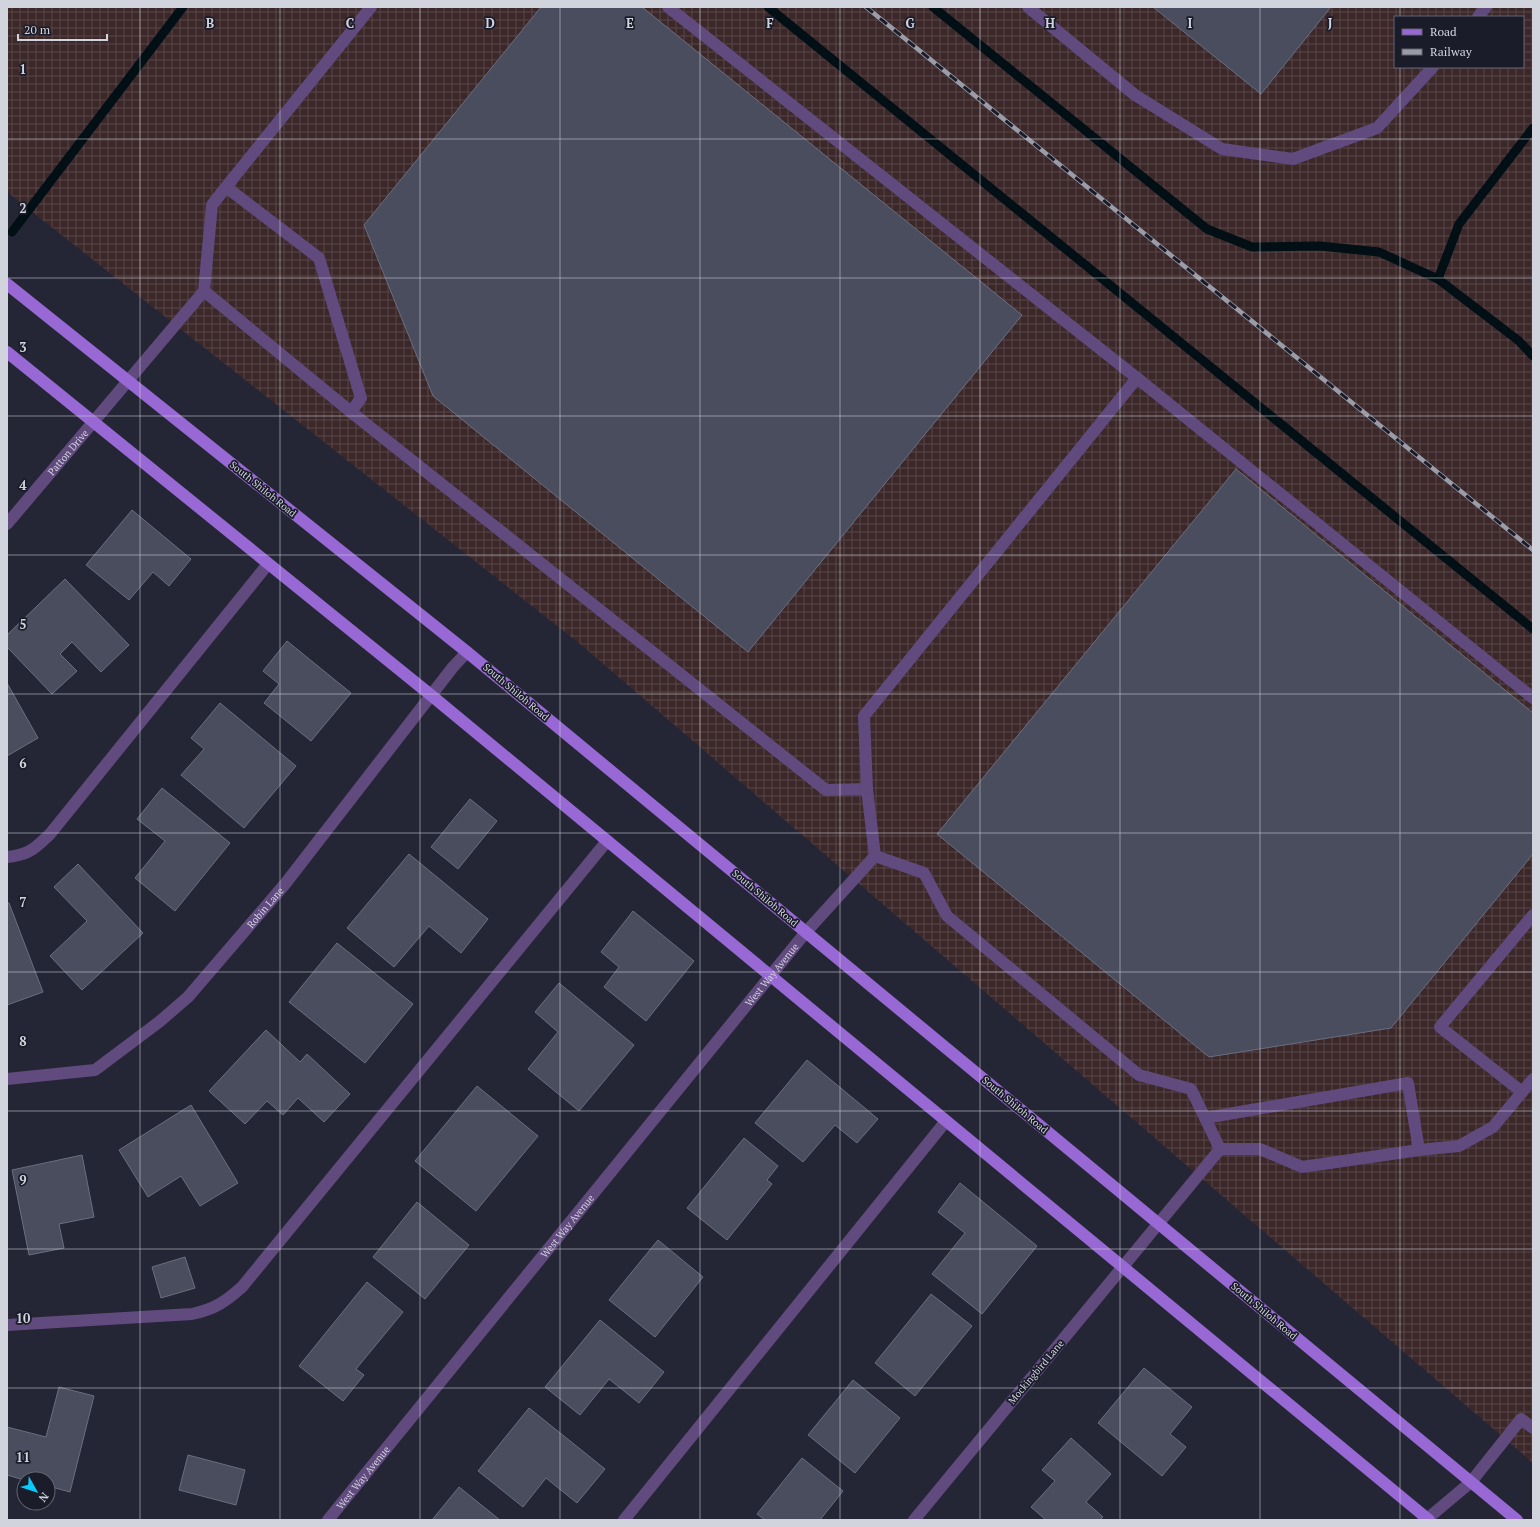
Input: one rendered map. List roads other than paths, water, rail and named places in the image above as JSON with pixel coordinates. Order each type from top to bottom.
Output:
[{"type":"main road","name":"South Shiloh Road","points":[[7,284],[467,652],[1517,1520]]},
{"type":"main road","points":[[7,352],[432,696],[1426,1520]]},
{"type":"street","points":[[371,7],[212,205],[204,291],[350,412],[826,790],[867,789]]},
{"type":"street","points":[[668,7],[1137,378],[1533,698]]},
{"type":"street","points":[[1028,7],[1135,95],[1222,149],[1293,159],[1377,128],[1431,68]]},
{"type":"street","points":[[1479,16],[1486,7]]},
{"type":"street","points":[[226,187],[319,258],[361,398],[350,412]]},
{"type":"street","name":"Patton Drive","points":[[7,524],[204,291]]},
{"type":"street","points":[[1137,378],[864,716],[867,789],[875,856],[924,873],[947,916],[1139,1075],[1191,1088],[1220,1149],[1260,1149],[1302,1167],[1419,1150],[1459,1146],[1494,1127],[1533,1079]]},
{"type":"street","points":[[7,857],[23,856],[35,848],[50,834],[268,564]]},
{"type":"street","name":"Robin Lane","points":[[7,1079],[95,1070],[159,1022],[188,997],[285,884],[467,652]]},
{"type":"street","points":[[7,1325],[192,1314],[211,1310],[226,1301],[242,1287],[607,841]]},
{"type":"street","name":"West Way Avenue","points":[[328,1520],[806,932],[875,856]]},
{"type":"street","points":[[1522,1092],[1440,1028],[1533,915]]},
{"type":"street","points":[[1206,1118],[1408,1083],[1419,1150]]},
{"type":"street","points":[[624,1520],[946,1121]]},
{"type":"street","name":"Mockingbird Lane","points":[[914,1520],[1220,1149]]},
{"type":"street","points":[[1426,1520],[1471,1482],[1521,1419],[1533,1428]]},
{"type":"waterway","points":[[12,232],[183,7]]},
{"type":"waterway","points":[[768,7],[1533,629]]},
{"type":"waterway","points":[[933,7],[1207,229],[1252,247],[1320,246],[1379,252],[1438,279],[1519,341],[1533,356]]},
{"type":"waterway","points":[[1438,279],[1459,224],[1533,128]]},
{"type":"railway","points":[[866,7],[1533,550]]}]
